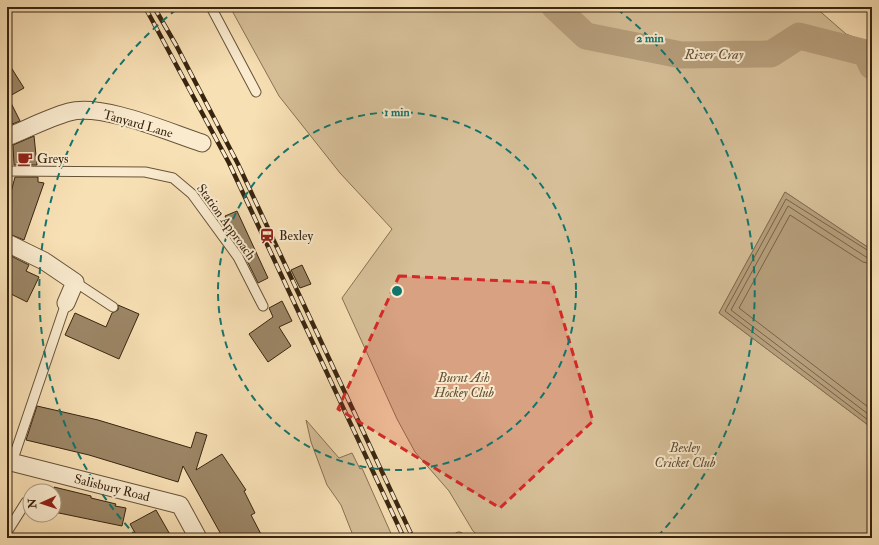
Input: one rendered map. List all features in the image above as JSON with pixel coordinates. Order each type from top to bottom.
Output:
[{"type":"street","name":"Tanyard Lane","points":[[7,137],[70,112],[87,110],[112,114],[202,143]]},
{"type":"street","points":[[7,243],[44,261],[75,282],[66,304]]},
{"type":"street","name":"Salisbury Road","points":[[9,462],[180,505],[198,538]]},
{"type":"lane","points":[[211,7],[256,92]]},
{"type":"lane","name":"Station Approach","points":[[7,171],[145,172],[173,178],[192,194],[233,251],[263,306]]},
{"type":"lane","points":[[75,282],[113,307]]},
{"type":"lane","points":[[9,462],[66,304]]},
{"type":"lane","points":[[7,532],[22,508]]},
{"type":"highlighted area","points":[[399,276],[552,283],[593,421],[500,508],[338,409]]},
{"type":"green space","points":[[230,7],[815,7],[846,34],[872,44],[872,250],[785,192],[719,313],[872,428],[872,538],[481,538],[473,531],[449,491],[415,452],[397,419],[342,298],[392,229],[340,173],[279,96]]},
{"type":"green space","points":[[306,420],[339,458],[352,453],[360,469],[362,468],[393,538],[354,538],[341,505],[327,485],[311,442]]},
{"type":"water","points":[[785,192],[872,250],[872,428],[719,313]]},
{"type":"building","points":[[7,61],[24,88],[8,97],[20,121],[7,126]]},
{"type":"building","points":[[34,136],[37,165],[14,165],[13,145]]},
{"type":"building","points":[[15,177],[38,177],[38,182],[44,183],[24,240],[7,233],[7,207]]},
{"type":"building","name":"Bexley","points":[[237,211],[268,278],[258,283],[225,216]]},
{"type":"building","points":[[7,254],[29,265],[26,271],[39,277],[27,302],[7,292]]},
{"type":"building","points":[[302,265],[311,284],[300,288],[291,270]]},
{"type":"building","points":[[282,301],[292,321],[279,327],[291,346],[268,362],[249,334],[273,317],[269,308]]},
{"type":"building","points":[[118,305],[139,314],[119,359],[65,335],[75,313],[106,327],[112,313],[118,310]]},
{"type":"building","points":[[37,406],[98,420],[191,448],[196,432],[207,435],[196,470],[222,454],[246,490],[244,491],[255,513],[251,515],[263,538],[223,538],[183,466],[178,482],[89,455],[26,440]]},
{"type":"building","points":[[62,489],[91,496],[91,498],[126,508],[122,526],[62,514]]},
{"type":"building","points":[[156,510],[172,538],[138,538],[130,524]]},
{"type":"waterway","name":"River Cray","points":[[555,7],[586,36],[681,55],[771,54],[799,36],[866,53],[872,66]]},
{"type":"railway","points":[[145,7],[229,163],[404,538]]},
{"type":"railway","points":[[154,7],[176,45],[238,164],[413,538]]},
{"type":"place","name":"Greys","points":[[25,159]]},
{"type":"place","name":"Bexley","points":[[267,236]]},
{"type":"park label","name":"Burnt Ash Hockey Club","points":[[464,386]]},
{"type":"park label","name":"Bexley Cricket Club","points":[[685,456]]}]
